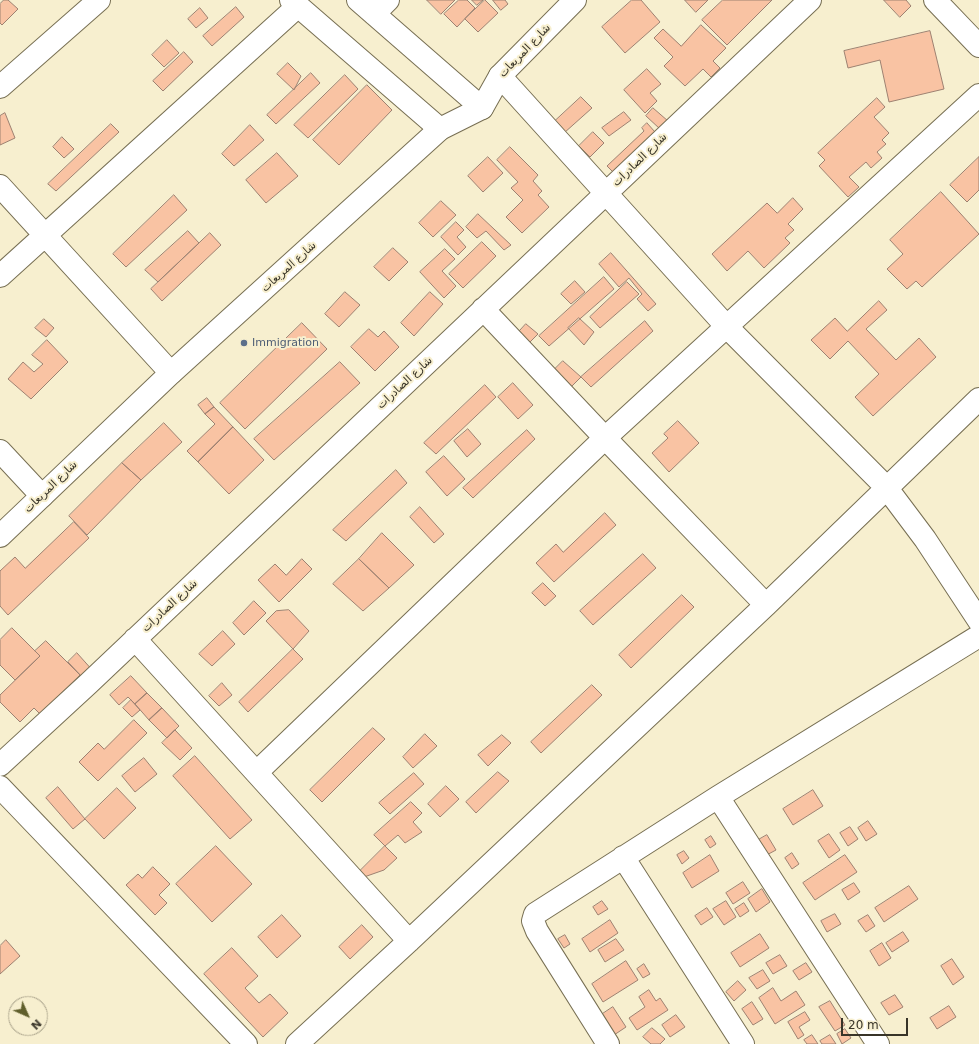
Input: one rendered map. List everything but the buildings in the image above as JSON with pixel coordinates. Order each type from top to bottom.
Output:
[{"type":"street","points":[[358,0],[381,7],[482,108]]},
{"type":"street","name":"شارع المربعات","points":[[0,536],[171,373],[440,129],[482,108],[500,76],[575,0]]},
{"type":"street","name":"شارع الصادرات","points":[[0,765],[810,0]]},
{"type":"street","points":[[935,0],[979,46]]},
{"type":"street","points":[[0,87],[94,1]]},
{"type":"street","points":[[0,276],[295,3],[440,129]]},
{"type":"street","points":[[500,76],[607,192],[727,327],[886,488],[925,539],[979,621]]},
{"type":"street","points":[[257,772],[605,438],[979,94]]},
{"type":"street","points":[[0,186],[171,373]]},
{"type":"street","points":[[483,309],[766,606]]},
{"type":"street","points":[[298,1044],[766,606],[979,399]]},
{"type":"street","points":[[0,451],[42,496]]},
{"type":"street","points":[[608,1044],[537,931],[533,921],[535,914],[718,797],[979,636]]},
{"type":"street","points":[[135,639],[409,941]]},
{"type":"street","points":[[0,787],[246,1044]]},
{"type":"street","points":[[718,797],[878,1044]]},
{"type":"street","points":[[623,857],[743,1044]]},
{"type":"place","name":"Immigration","points":[[244,343]]}]
